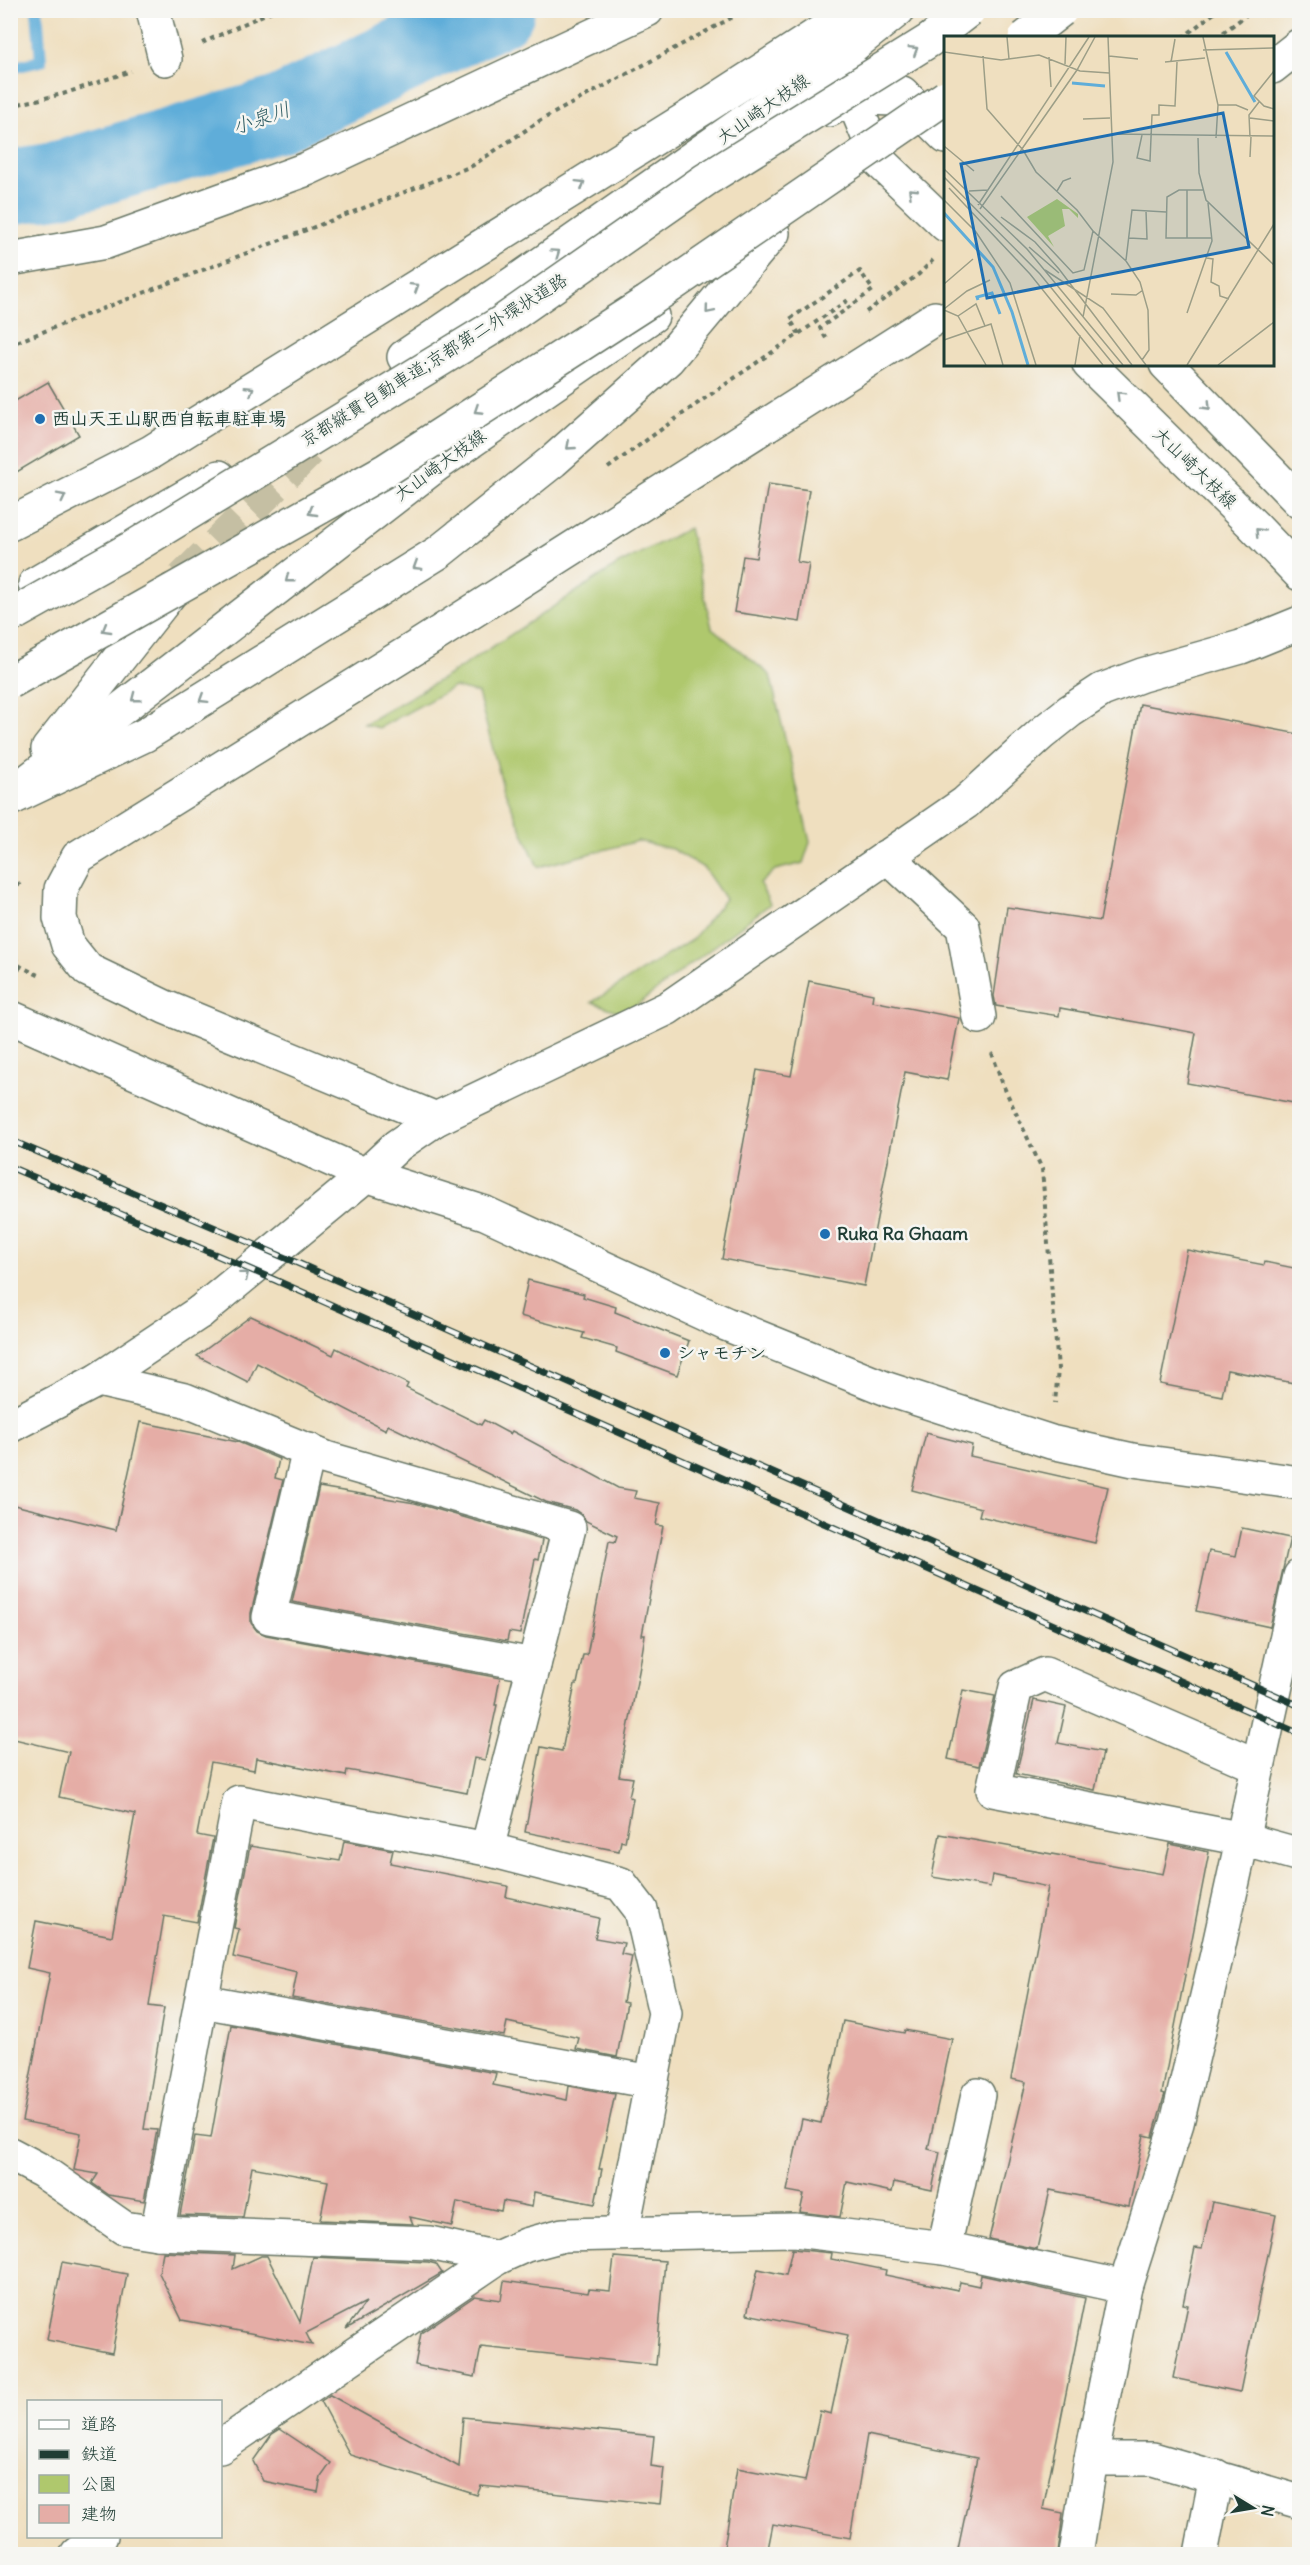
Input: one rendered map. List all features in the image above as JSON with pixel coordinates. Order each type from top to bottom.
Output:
[{"type":"main road","points":[[153,10],[165,59]]},
{"type":"main road","points":[[10,259],[106,242],[307,169],[647,10]]},
{"type":"main road","points":[[10,524],[151,452],[855,10]]},
{"type":"main road","name":"大山崎大枝線","points":[[404,357],[855,44],[898,10]]},
{"type":"main road","name":"京都縦貫自動車道;京都第二外環状道路","points":[[10,616],[130,549],[502,322],[705,180],[930,40],[969,10]]},
{"type":"main road","points":[[855,44],[858,112],[878,160],[942,240]]},
{"type":"main road","points":[[855,44],[935,113]]},
{"type":"main road","points":[[1274,65],[1299,45]]},
{"type":"main road","points":[[10,599],[719,183],[833,108],[872,96],[935,113]]},
{"type":"main road","points":[[10,682],[386,470],[935,113]]},
{"type":"main road","name":"大山崎大枝線","points":[[12,795],[435,466],[878,160],[935,113]]},
{"type":"main road","points":[[12,795],[145,735],[439,552],[553,461],[668,359],[773,233]]},
{"type":"main road","points":[[436,1119],[165,1007],[88,970],[68,945],[60,918],[61,889],[78,857],[415,648],[935,318]]},
{"type":"main road","name":"大山崎大枝線","points":[[1091,366],[1253,525],[1299,574]]},
{"type":"main road","points":[[1168,366],[1299,502]]},
{"type":"main road","points":[[12,795],[182,579]]},
{"type":"main road","points":[[10,1426],[98,1380],[200,1312],[366,1175],[398,1145],[436,1119],[668,1008],[965,803],[1041,734],[1102,690],[1142,675],[1241,647],[1299,623]]},
{"type":"main road","points":[[886,856],[963,927],[979,1017]]},
{"type":"main road","points":[[10,1017],[366,1175],[485,1213],[726,1324],[876,1384],[1051,1442],[1133,1460],[1299,1483]]},
{"type":"main road","points":[[98,1380],[185,1400],[326,1458],[569,1528],[487,1849]]},
{"type":"main road","points":[[309,1450],[269,1617],[534,1665]]},
{"type":"main road","points":[[1076,2554],[1091,2458],[1125,2288],[1177,2123],[1243,1839],[1299,1576]]},
{"type":"main road","points":[[1258,1766],[1045,1674],[1016,1687],[993,1790],[1243,1839],[1299,1855]]},
{"type":"main road","points":[[157,2233],[239,1802],[487,1849],[621,1884],[641,1910],[665,2013],[622,2233]]},
{"type":"main road","points":[[202,2001],[652,2082]]},
{"type":"main road","points":[[944,2248],[978,2095]]},
{"type":"main road","points":[[10,2154],[42,2171],[124,2228],[157,2233],[430,2243],[497,2258]]},
{"type":"main road","points":[[222,2446],[497,2258],[526,2245],[562,2235],[795,2230],[944,2248],[1125,2288]]},
{"type":"main road","points":[[1091,2458],[1153,2459],[1299,2502]]},
{"type":"main road","points":[[1201,2554],[1216,2476]]},
{"type":"main road","points":[[77,2554],[98,2538]]},
{"type":"path","points":[[10,347],[14,343],[472,166],[541,120],[746,10]]},
{"type":"path","points":[[1185,36],[1218,10]]},
{"type":"path","points":[[1219,36],[1253,10]]},
{"type":"path","points":[[864,314],[919,274],[942,240]]},
{"type":"path","points":[[799,334],[789,319],[860,271],[873,290],[820,328],[828,340],[837,334]]},
{"type":"path","points":[[789,341],[851,298]]},
{"type":"path","points":[[10,949],[20,966]]},
{"type":"path","points":[[979,1017],[1003,1085],[1042,1169],[1058,1369],[1051,1442]]},
{"type":"green space","points":[[689,528],[712,628],[770,675],[810,842],[803,863],[775,870],[760,884],[770,904],[625,1014],[592,1002],[693,939],[725,899],[704,868],[672,849],[638,841],[538,867],[503,787],[478,693],[454,687],[379,728],[364,724],[457,670],[617,565]]},
{"type":"building","name":"西山天王山駅西自転車駐車場","points":[[48,382],[79,435],[10,476],[10,404]]},
{"type":"building","points":[[768,484],[809,490],[797,562],[809,564],[800,622],[734,612],[743,556],[756,558]]},
{"type":"building","points":[[1140,704],[1299,734],[1299,1104],[1187,1083],[1196,1033],[1060,1008],[1059,1016],[996,1006],[994,996],[1007,907],[1100,921]]},
{"type":"building","points":[[809,981],[873,994],[872,1001],[959,1018],[947,1080],[905,1072],[864,1286],[722,1259],[757,1070],[791,1076]]},
{"type":"building","points":[[1187,1250],[1264,1265],[1265,1262],[1299,1269],[1299,1384],[1227,1370],[1222,1396],[1160,1384]]},
{"type":"building","points":[[528,1280],[584,1294],[583,1297],[616,1307],[615,1312],[689,1341],[677,1375],[616,1352],[617,1348],[582,1338],[584,1333],[520,1316]]},
{"type":"building","points":[[251,1316],[333,1355],[336,1348],[408,1384],[406,1388],[481,1425],[484,1420],[510,1434],[512,1431],[618,1488],[636,1491],[634,1498],[660,1503],[656,1525],[663,1526],[619,1776],[633,1778],[629,1797],[633,1798],[625,1842],[621,1841],[619,1851],[525,1832],[541,1747],[562,1751],[575,1684],[577,1684],[583,1655],[587,1655],[609,1541],[615,1542],[617,1536],[586,1521],[575,1510],[546,1502],[388,1425],[386,1430],[257,1363],[248,1382],[197,1356]]},
{"type":"building","points":[[140,1422],[238,1442],[279,1459],[275,1478],[283,1480],[251,1613],[251,1623],[257,1631],[266,1635],[500,1678],[495,1705],[497,1705],[485,1760],[474,1758],[467,1793],[347,1770],[346,1776],[256,1758],[254,1770],[211,1762],[197,1835],[213,1838],[197,1922],[164,1916],[149,2006],[164,2008],[144,2129],[157,2130],[144,2201],[109,2195],[92,2183],[98,2174],[74,2170],[81,2133],[22,2121],[50,1973],[27,1968],[36,1921],[112,1936],[135,1814],[59,1797],[69,1752],[10,1738],[10,1504],[116,1530]]},
{"type":"building","points":[[926,1433],[972,1445],[970,1456],[1108,1487],[1095,1543],[979,1516],[981,1508],[912,1490]]},
{"type":"building","points":[[319,1487],[415,1503],[542,1540],[538,1560],[535,1559],[520,1634],[509,1632],[507,1641],[292,1602]]},
{"type":"building","points":[[1242,1528],[1290,1538],[1270,1627],[1196,1611],[1209,1551],[1236,1556]]},
{"type":"building","points":[[963,1690],[995,1696],[979,1766],[948,1759]]},
{"type":"building","points":[[1034,1700],[1066,1707],[1058,1743],[1103,1752],[1095,1790],[1016,1774]]},
{"type":"building","points":[[940,1834],[1163,1874],[1170,1844],[1209,1852],[1162,2093],[1165,2094],[1153,2137],[1144,2135],[1129,2206],[1050,2190],[1037,2249],[989,2239],[1026,2082],[1011,2079],[1048,1887],[992,1875],[990,1887],[932,1877]]},
{"type":"building","points":[[344,1841],[393,1850],[390,1863],[508,1886],[506,1897],[599,1918],[595,1938],[624,1943],[621,1954],[632,1956],[623,2002],[627,2003],[617,2057],[576,2049],[579,2038],[507,2022],[504,2036],[292,1998],[297,1972],[233,1957],[239,1929],[234,1928],[250,1846],[340,1861]]},
{"type":"building","points":[[843,2021],[904,2033],[905,2030],[952,2039],[928,2149],[940,2152],[932,2190],[894,2182],[892,2192],[847,2182],[840,2217],[800,2212],[804,2194],[787,2191],[802,2119],[821,2123]]},
{"type":"building","points":[[231,2025],[496,2073],[493,2085],[567,2100],[569,2086],[615,2094],[599,2169],[602,2169],[595,2204],[534,2192],[532,2207],[503,2201],[501,2211],[457,2202],[452,2226],[410,2217],[413,2224],[320,2220],[328,2181],[252,2167],[243,2217],[180,2215],[195,2136],[211,2138]]},
{"type":"building","points":[[1212,2202],[1276,2215],[1240,2392],[1173,2378],[1188,2305],[1183,2304],[1195,2248],[1202,2249]]},
{"type":"building","points":[[792,2249],[832,2253],[831,2259],[886,2270],[885,2275],[958,2290],[960,2282],[979,2286],[981,2275],[1085,2298],[1043,2509],[1063,2513],[1058,2554],[957,2554],[977,2458],[867,2435],[850,2538],[773,2524],[767,2554],[723,2554],[737,2468],[805,2481],[820,2411],[831,2414],[848,2335],[747,2314],[758,2269],[786,2275]]},
{"type":"building","points":[[163,2252],[235,2255],[233,2269],[261,2256],[267,2256],[300,2322],[313,2257],[428,2262],[436,2264],[442,2273],[346,2329],[366,2302],[306,2333],[312,2345],[182,2320],[159,2273]]},
{"type":"building","points":[[614,2257],[665,2261],[656,2365],[481,2347],[475,2377],[415,2365],[421,2333],[475,2296],[501,2300],[504,2281],[588,2293],[589,2289],[610,2291]]},
{"type":"building","points":[[62,2262],[127,2274],[112,2353],[47,2340]]},
{"type":"building","points":[[330,2395],[459,2467],[463,2417],[654,2436],[651,2466],[664,2468],[660,2504],[481,2486],[477,2495],[350,2455],[321,2401]]},
{"type":"building","points":[[280,2429],[331,2463],[321,2477],[318,2492],[263,2481],[253,2461],[272,2434]]},
{"type":"waterway","points":[[10,68],[41,61],[37,10]]},
{"type":"waterway","name":"小泉川","points":[[10,187],[56,180],[280,114],[497,10]]},
{"type":"tunnel","points":[[182,579],[320,440]]},
{"type":"railway","points":[[10,1140],[302,1265],[1300,1706]]},
{"type":"railway","points":[[10,1167],[275,1280],[1300,1734]]},
{"type":"place","name":"西山天王山駅西自転車駐車場","points":[[40,419]]},
{"type":"place","name":"Ruka Ra Ghaam","points":[[825,1234]]},
{"type":"place","name":"シャモチン","points":[[665,1353]]}]
